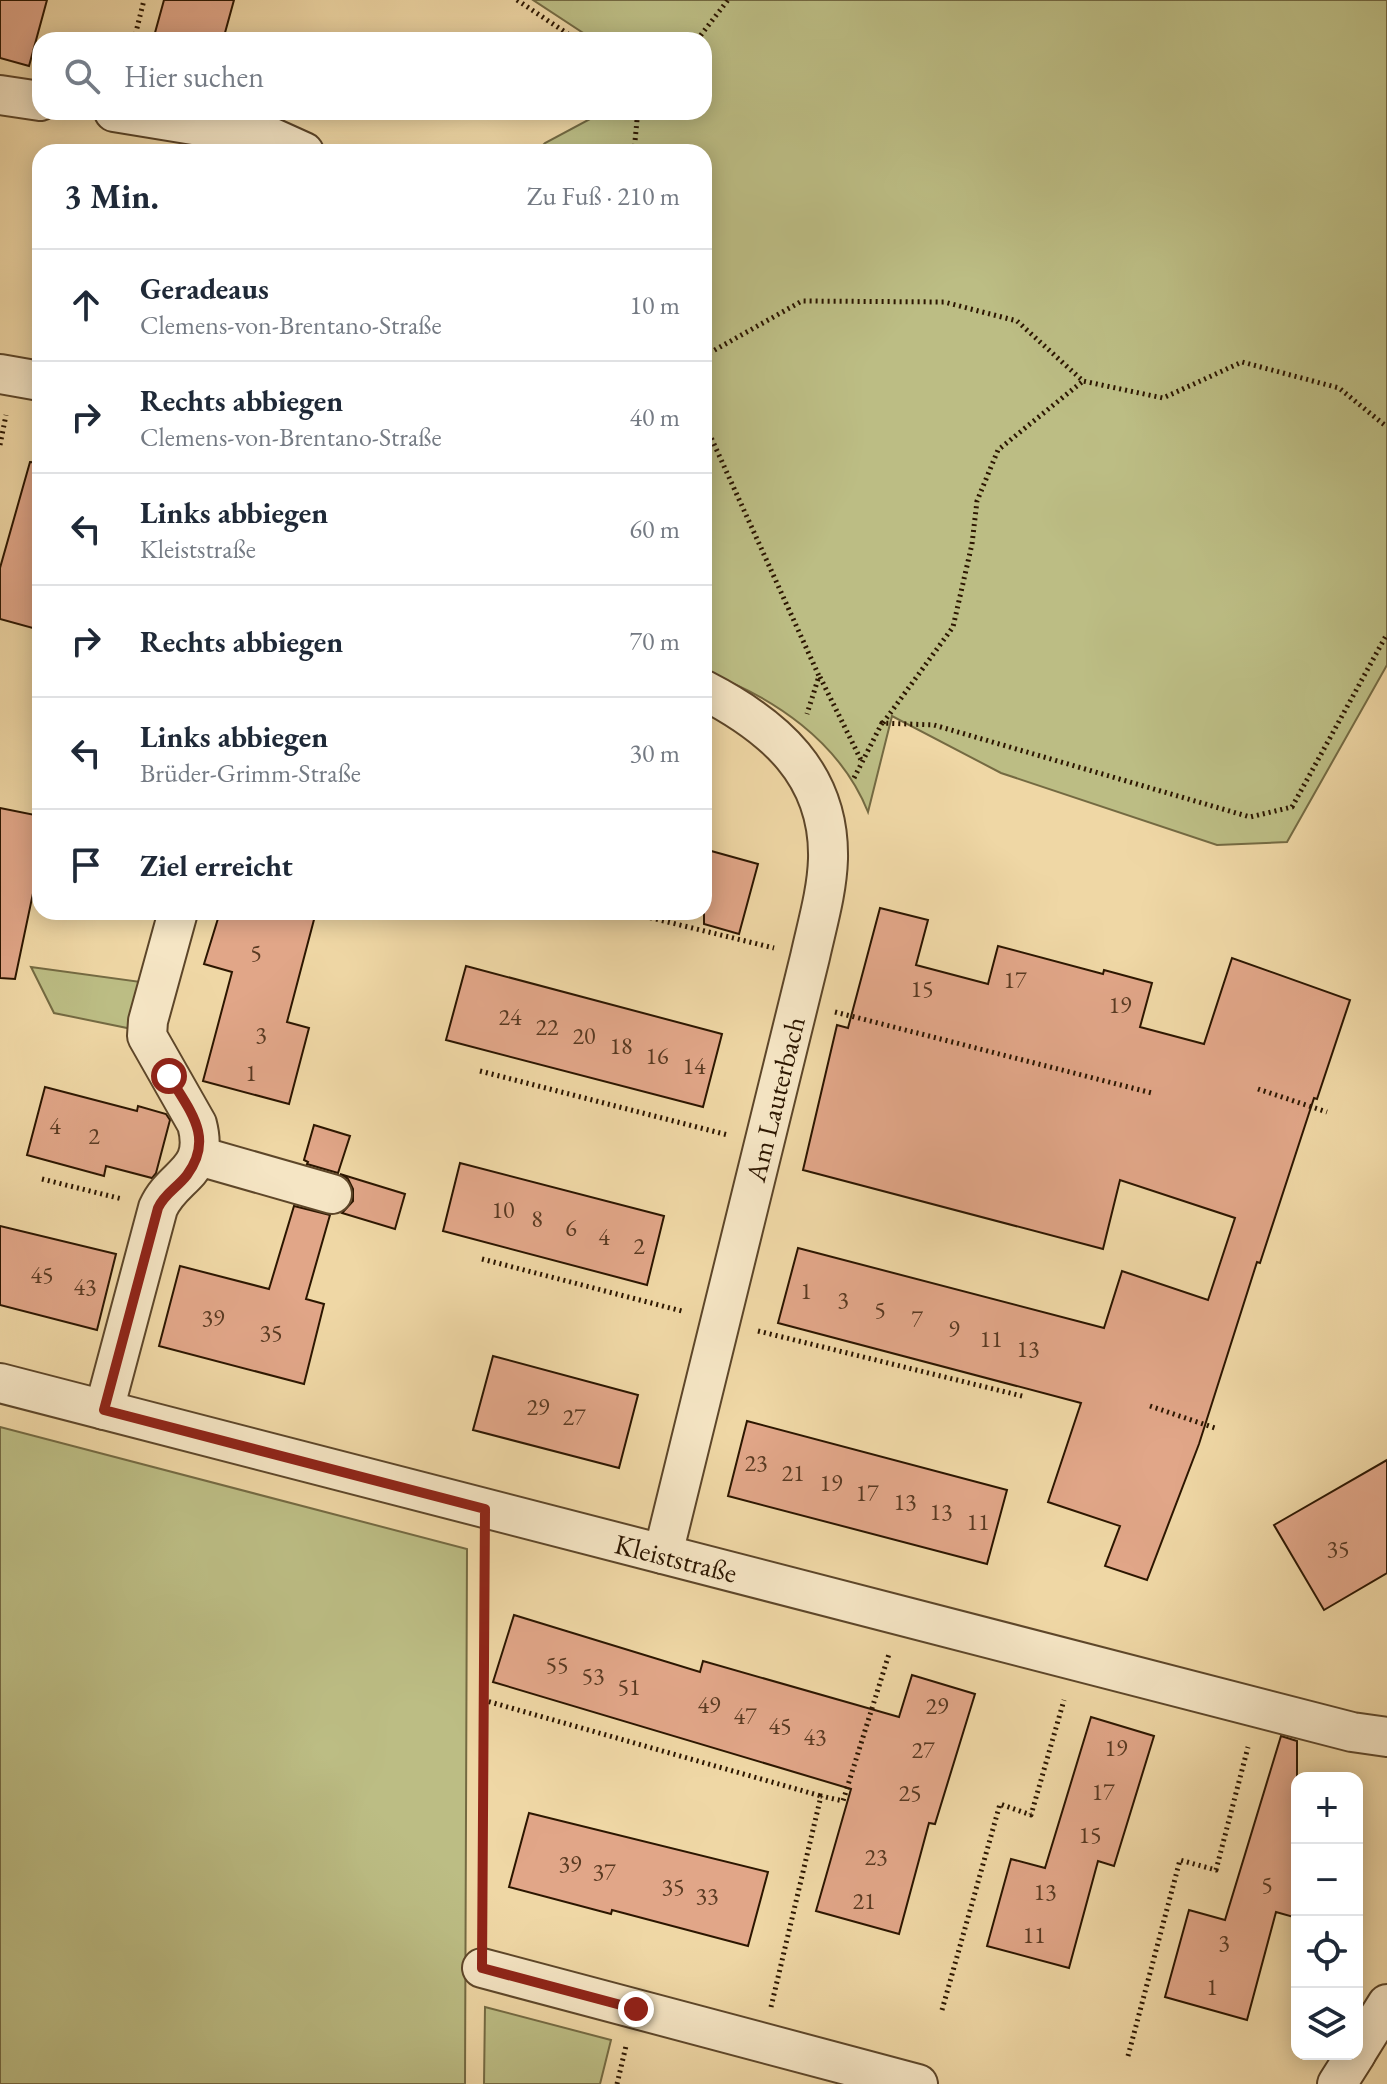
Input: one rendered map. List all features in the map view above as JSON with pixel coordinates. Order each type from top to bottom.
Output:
[{"type":"street","points":[[0,95],[32,100]]},
{"type":"street","points":[[163,120],[273,138],[286,144]]},
{"type":"street","points":[[0,374],[32,380]]},
{"type":"street","name":"Am Lauterbach","points":[[663,1554],[826,882],[827,831],[811,781],[793,755],[762,725],[712,695]]},
{"type":"street","points":[[104,1410],[158,1208],[164,1195],[185,1177],[199,1156],[201,1137],[197,1124],[147,1036],[148,1021],[176,920]]},
{"type":"street","points":[[199,1156],[332,1194]]},
{"type":"street","name":"Kleiststraße","points":[[0,1383],[1370,1735],[1387,1751]]},
{"type":"street","points":[[482,1968],[918,2084]]},
{"type":"street","points":[[1363,2042],[1387,2004]]},
{"type":"street","points":[[1337,2084],[1352,2060]]},
{"type":"path","points":[[136,32],[144,0]]},
{"type":"path","points":[[517,0],[565,32]]},
{"type":"path","points":[[703,32],[728,0]]},
{"type":"path","points":[[635,144],[637,120]]},
{"type":"path","points":[[712,352],[802,301],[944,302],[1017,321],[1083,381],[1163,398],[1242,362],[1339,388],[1387,427]]},
{"type":"path","points":[[827,831],[882,723],[953,627],[972,544],[977,501],[998,450],[1083,381]]},
{"type":"path","points":[[712,440],[819,676],[862,762]]},
{"type":"path","points":[[882,723],[934,725],[1250,817],[1292,807],[1387,634]]},
{"type":"path","points":[[793,755],[819,676]]},
{"type":"path","points":[[660,920],[810,957]]},
{"type":"path","points":[[799,1003],[1152,1093]]},
{"type":"path","points":[[480,1071],[764,1145]]},
{"type":"path","points":[[1258,1089],[1327,1112]]},
{"type":"path","points":[[42,1179],[158,1208]]},
{"type":"path","points":[[1150,1406],[1215,1428]]},
{"type":"path","points":[[482,1968],[485,1509]]},
{"type":"path","points":[[483,1700],[843,1801],[901,1616]]},
{"type":"path","points":[[942,2010],[1000,1804],[1031,1815],[1075,1661]]},
{"type":"path","points":[[1128,2056],[1180,1860],[1216,1870],[1258,1708]]},
{"type":"path","points":[[762,2042],[821,1796]]},
{"type":"green space","points":[[533,0],[1387,0],[1387,665],[1287,842],[1217,845],[1001,773],[892,716],[868,812],[856,787],[822,743],[779,708],[712,675],[712,144],[544,144],[588,120],[712,120],[712,32],[582,32]]},
{"type":"green space","points":[[31,967],[141,982],[132,1029],[54,1013]]},
{"type":"green space","points":[[0,1427],[467,1549],[465,2084],[0,2084]]},
{"type":"green space","points":[[485,2007],[611,2040],[600,2084],[484,2084]]},
{"type":"building","points":[[0,0],[47,0],[38,32],[32,32],[29,66],[0,58]]},
{"type":"building","points":[[164,0],[234,0],[225,32],[155,32]]},
{"type":"building","points":[[32,462],[32,628],[0,619],[0,568]]},
{"type":"building","points":[[0,808],[32,814],[32,898],[15,979],[0,978]]},
{"type":"building","points":[[712,851],[758,864],[739,934],[704,924],[704,920],[712,920]]},
{"type":"building","points":[[880,908],[928,920],[916,965],[988,984],[998,946],[1103,974],[1104,970],[1152,983],[1140,1027],[1204,1044],[1232,958],[1350,1000],[1260,1263],[1257,1262],[1199,1444],[1147,1580],[1105,1566],[1120,1526],[1048,1502],[1081,1403],[778,1323],[798,1248],[1104,1328],[1122,1271],[1208,1300],[1235,1218],[1120,1180],[1103,1249],[803,1170],[837,1025],[848,1028]]},
{"type":"building","points":[[218,920],[314,920],[287,1022],[309,1028],[289,1104],[203,1081],[232,972],[204,964]]},
{"type":"building","points":[[466,966],[722,1034],[703,1107],[446,1040]]},
{"type":"building","points":[[45,1087],[137,1111],[138,1106],[166,1114],[170,1120],[152,1178],[106,1166],[104,1176],[27,1155]]},
{"type":"building","points":[[314,1125],[350,1136],[338,1173],[307,1164],[304,1160]]},
{"type":"building","points":[[460,1163],[664,1216],[647,1285],[443,1231]]},
{"type":"building","points":[[340,1174],[405,1194],[395,1229],[342,1213],[353,1201],[353,1189],[348,1179]]},
{"type":"building","points":[[294,1206],[330,1215],[306,1299],[324,1304],[304,1384],[159,1346],[180,1266],[269,1289]]},
{"type":"building","points":[[0,1226],[116,1254],[97,1330],[0,1305]]},
{"type":"building","points":[[493,1356],[638,1395],[619,1468],[473,1430]]},
{"type":"building","points":[[747,1421],[1007,1490],[987,1564],[728,1496]]},
{"type":"building","points":[[1387,1460],[1387,1573],[1324,1610],[1274,1525]]},
{"type":"building","points":[[514,1615],[700,1672],[703,1661],[899,1717],[912,1675],[975,1694],[935,1824],[929,1823],[899,1934],[816,1911],[851,1789],[493,1682]]},
{"type":"building","points":[[1091,1717],[1154,1736],[1114,1866],[1098,1861],[1069,1968],[987,1946],[1011,1859],[1045,1868]]},
{"type":"building","points":[[1281,1736],[1297,1741],[1297,1772],[1291,1772],[1291,1916],[1276,1912],[1247,2020],[1165,1997],[1189,1910],[1225,1920]]},
{"type":"building","points":[[529,1813],[768,1872],[748,1946],[509,1887]]},
{"type":"route","points":[[169,1076],[197,1124],[201,1137],[199,1156],[185,1177],[164,1195],[158,1208],[104,1410],[485,1509],[482,1968],[636,2009]]}]
